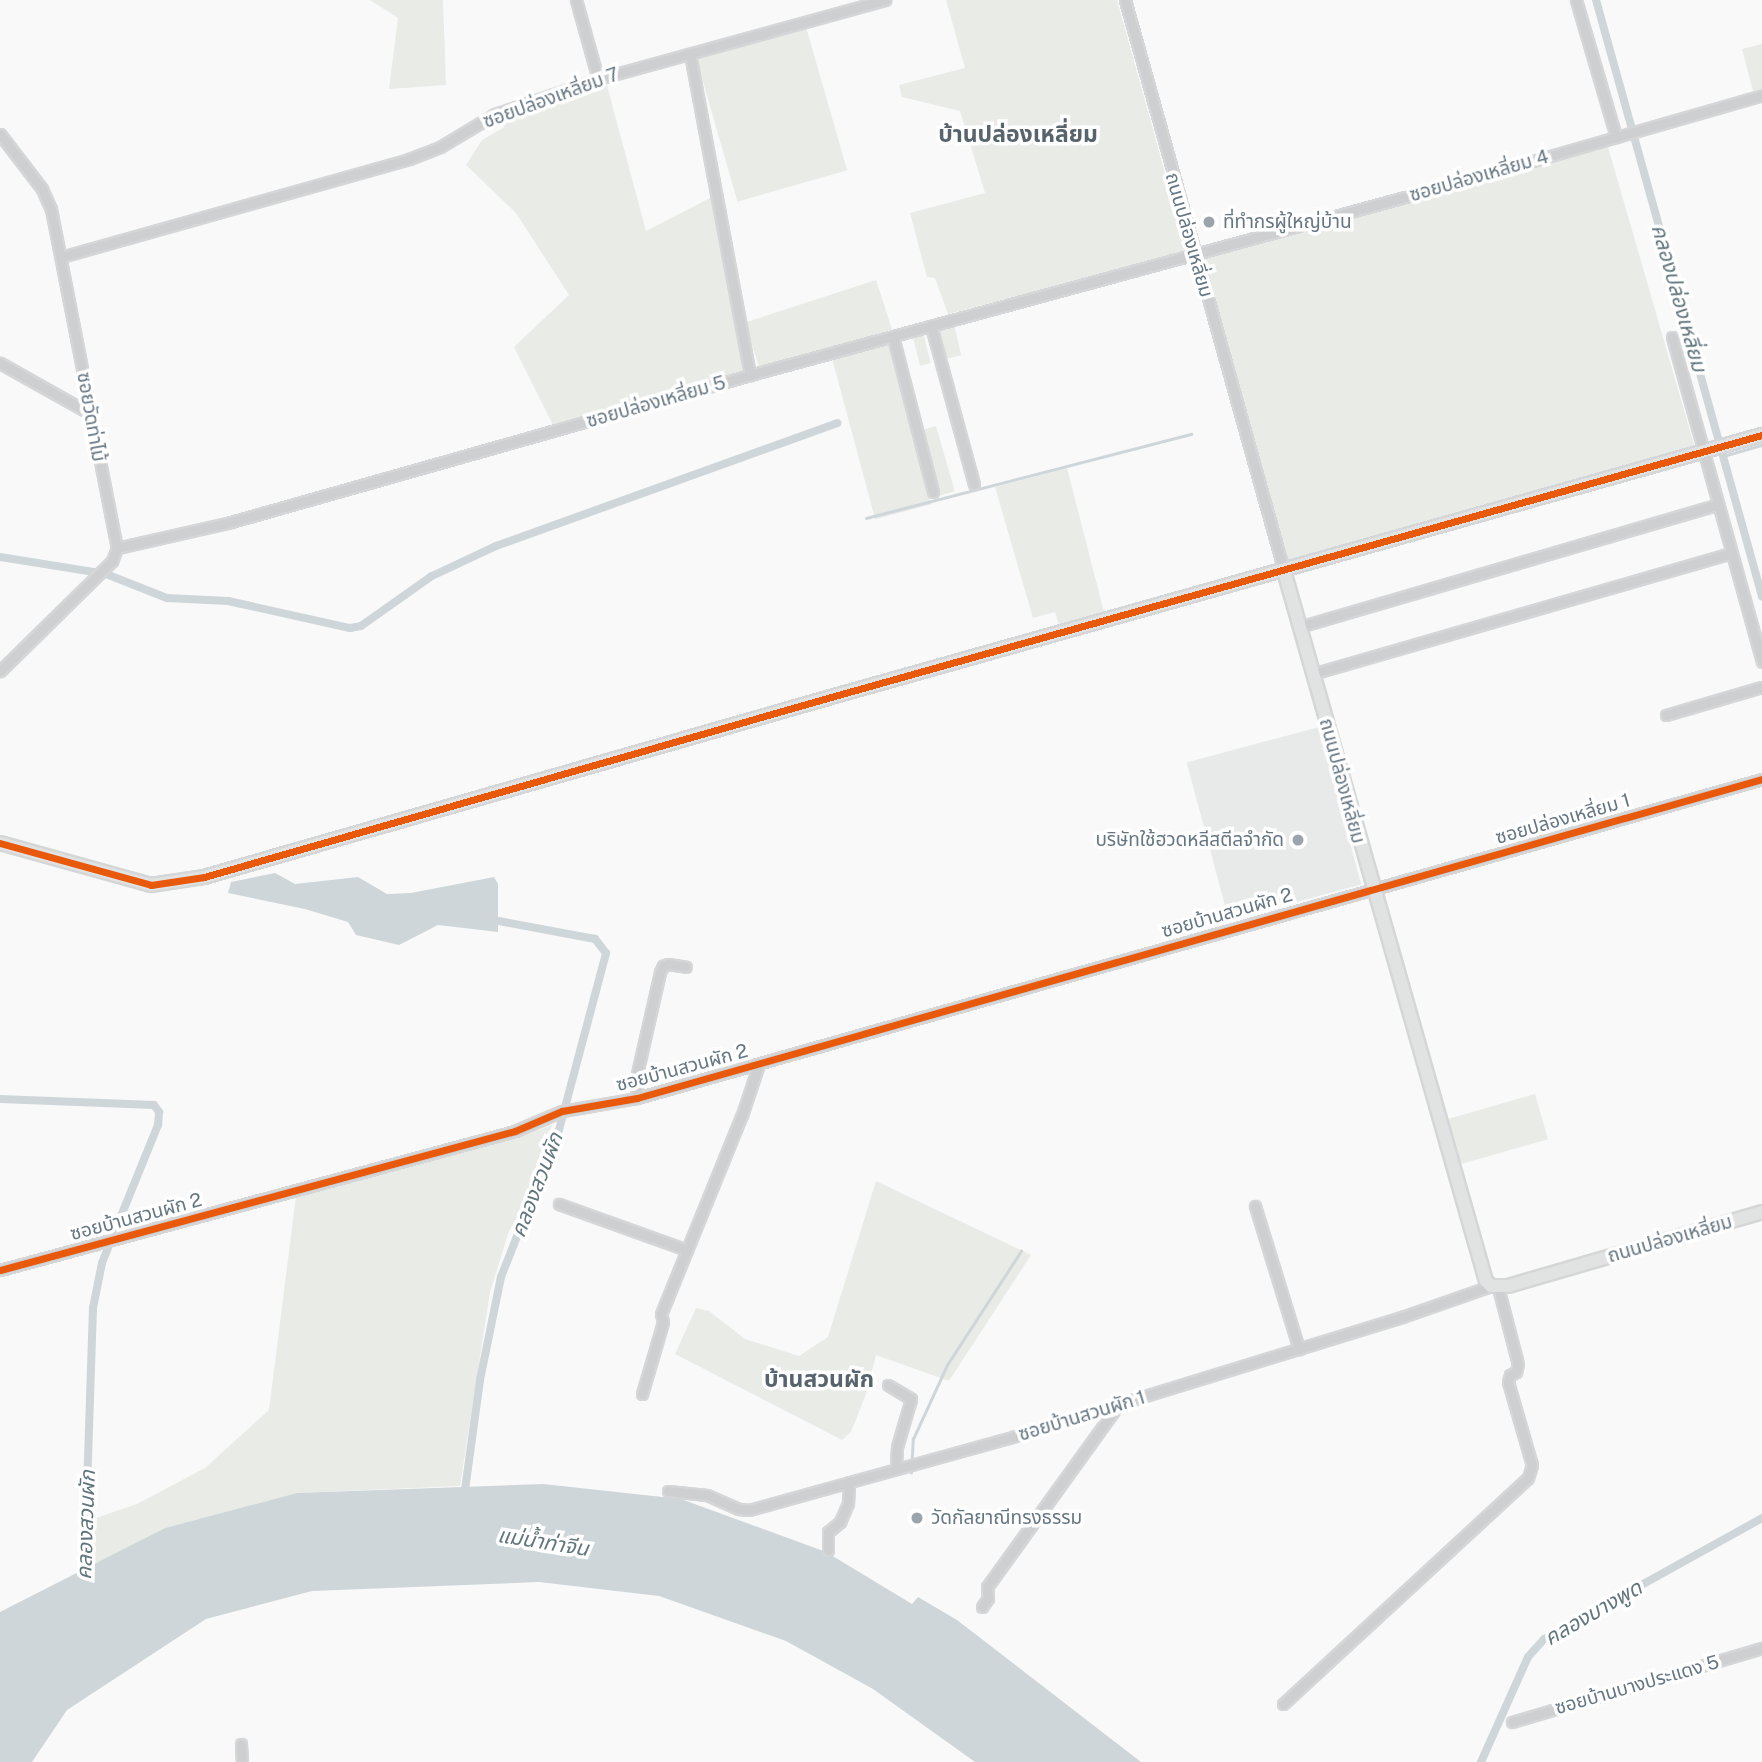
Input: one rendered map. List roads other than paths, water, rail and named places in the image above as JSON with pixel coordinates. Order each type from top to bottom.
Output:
[{"type":"street","points":[[576,0],[598,79]]},
{"type":"street","name":"ซอยปล่องเหลี่ยม 7","points":[[61,257],[410,159],[495,114],[598,79],[885,0]]},
{"type":"street","name":"ถนนปล่องเหลี่ยม","points":[[1125,0],[1371,888],[1483,1275],[1494,1287],[1762,1212]]},
{"type":"street","points":[[1576,0],[1616,137]]},
{"type":"street","points":[[690,54],[750,375]]},
{"type":"street","name":"ซอยปล่องเหลี่ยม 4","points":[[1195,256],[1762,94]]},
{"type":"street","name":"ซอยวัดท่าไม้","points":[[0,134],[48,198],[117,548]]},
{"type":"street","name":"ซอยปล่องเหลี่ยม 5","points":[[117,548],[231,522],[750,375],[1195,256]]},
{"type":"street","points":[[931,326],[974,484]]},
{"type":"street","points":[[892,337],[933,492]]},
{"type":"street","points":[[1672,337],[1701,452],[1762,662]]},
{"type":"street","points":[[0,363],[91,414]]},
{"type":"street","points":[[0,843],[138,883],[164,886],[1762,435]]},
{"type":"street","points":[[1299,627],[1717,505]]},
{"type":"street","points":[[0,671],[104,569],[115,556],[117,548]]},
{"type":"street","points":[[1312,674],[1731,553]]},
{"type":"street","points":[[1666,715],[1762,687]]},
{"type":"street","name":"ซอยปล่องเหลี่ยม 1","points":[[1371,888],[1762,779]]},
{"type":"street","name":"ซอยบ้านสวนผัก 2","points":[[0,1270],[515,1131],[566,1111],[637,1098],[1371,888]]},
{"type":"street","points":[[637,1098],[636,1078],[660,972],[663,966],[668,964],[686,967]]},
{"type":"street","points":[[642,1394],[663,1326],[661,1314],[742,1115],[759,1063]]},
{"type":"street","points":[[559,1204],[687,1250]]},
{"type":"street","points":[[1255,1206],[1299,1349]]},
{"type":"street","points":[[1283,1704],[1528,1478],[1532,1465],[1508,1382],[1510,1375],[1517,1372],[1518,1364],[1494,1287]]},
{"type":"street","name":"ซอยบ้านสวนผัก 1","points":[[668,1491],[707,1495],[739,1509],[749,1510],[1119,1404],[1494,1287]]},
{"type":"street","points":[[888,1385],[911,1399],[897,1447],[898,1468]]},
{"type":"street","points":[[982,1607],[988,1598],[987,1587],[1119,1404]]},
{"type":"street","points":[[828,1550],[828,1532],[842,1518],[848,1503],[849,1482]]},
{"type":"street","name":"ซอยบ้านบางประแดง 5","points":[[1512,1722],[1762,1648]]},
{"type":"street","points":[[241,1744],[242,1762]]},
{"type":"water","points":[[275,873],[295,884],[358,877],[387,894],[411,893],[494,877],[498,884],[498,932],[438,925],[399,945],[356,935],[348,922],[305,909],[228,893],[231,882]]},
{"type":"water","name":"แม่น้ำท่าจีน","points":[[543,1484],[681,1499],[826,1552],[912,1604],[918,1597],[957,1620],[1141,1762],[975,1762],[873,1689],[786,1641],[659,1596],[539,1582],[312,1591],[206,1619],[67,1710],[32,1762],[0,1762],[0,1612],[165,1528],[297,1493]]},
{"type":"waterway","name":"คลองปล่องเหลี่ยม","points":[[1596,0],[1762,596]]},
{"type":"waterway","points":[[0,557],[106,574],[167,598],[228,601],[350,628],[361,626],[432,576],[496,546],[838,423]]},
{"type":"waterway","points":[[866,518],[1191,434]]},
{"type":"waterway","points":[[1723,456],[1762,445]]},
{"type":"waterway","name":"คลองสวนผัก","points":[[464,1497],[480,1380],[501,1277],[559,1130],[606,953],[595,939],[499,921]]},
{"type":"waterway","name":"คลองสวนผัก","points":[[0,1099],[154,1105],[159,1112],[158,1125],[102,1263],[93,1308],[84,1579]]},
{"type":"waterway","points":[[911,1473],[913,1439],[947,1365],[1021,1251]]},
{"type":"waterway","name":"คลองบางพูด","points":[[1481,1762],[1528,1657],[1544,1639],[1762,1518]]},
{"type":"place","name":"ที่ทำกรผู้ใหญ่บ้าน","points":[[1209,222]]},
{"type":"place","name":"บริษัทใช้ฮวดหลีสตีลจำกัด","points":[[1298,840]]},
{"type":"place","name":"วัดกัลยาณีทรงธรรม","points":[[917,1518]]},
{"type":"district","name":"บ้านปล่องเหลี่ยม","points":[[1018,134]]},
{"type":"district","name":"บ้านสวนผัก","points":[[819,1379]]}]
